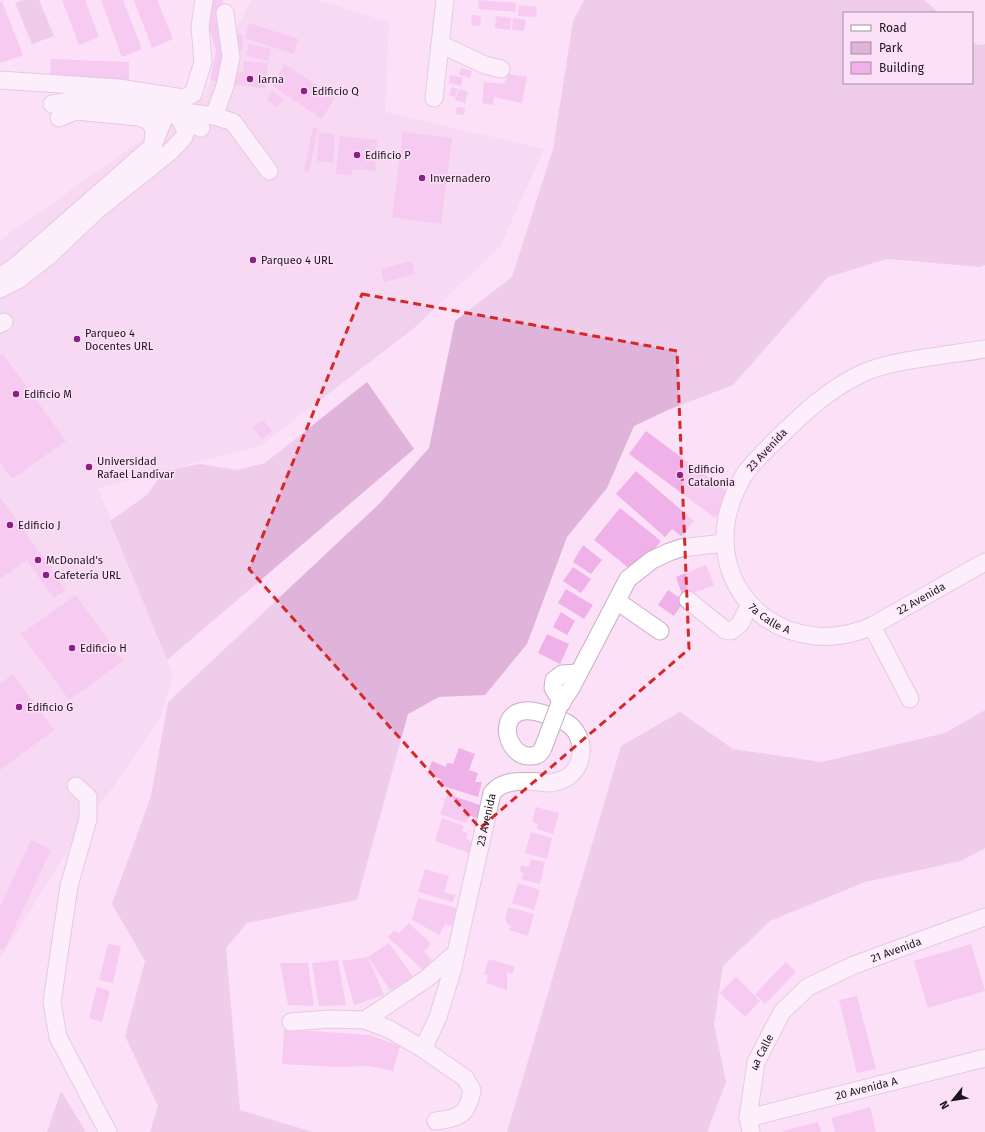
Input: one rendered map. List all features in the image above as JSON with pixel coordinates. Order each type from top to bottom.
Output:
[{"type":"street","points":[[0,80],[119,88],[183,98],[193,94],[203,62],[200,26],[204,0]]},
{"type":"street","points":[[434,98],[444,0]]},
{"type":"street","points":[[214,116],[225,86],[231,57],[225,13]]},
{"type":"street","points":[[440,44],[485,65],[501,69]]},
{"type":"street","points":[[153,146],[154,128],[149,121],[139,117],[76,111],[55,111],[76,100],[96,100],[170,116],[201,128]]},
{"type":"street","points":[[170,116],[214,116],[233,122],[250,143],[269,171]]},
{"type":"street","points":[[115,188],[153,146],[170,116]]},
{"type":"street","points":[[0,277],[115,188],[171,151],[184,137],[186,130],[170,116]]},
{"type":"street","points":[[0,289],[34,268],[94,205]]},
{"type":"street","name":"23 Avenida","points":[[423,1049],[438,1017],[454,968],[456,953],[492,793],[497,787],[511,782],[552,783],[562,780],[575,770],[580,758],[581,744],[578,736],[567,723],[534,710],[520,712],[510,718],[507,724],[508,734],[517,751],[525,756],[533,756],[541,752],[543,748],[560,705],[628,580],[652,560],[681,548],[724,543],[730,508],[744,475],[801,415],[849,381],[879,367],[985,349]]},
{"type":"street","name":"7a Calle A","points":[[724,543],[732,576],[750,604],[776,625],[808,636],[841,636],[865,629]]},
{"type":"street","name":"22 Avenida","points":[[865,629],[985,562]]},
{"type":"street","points":[[688,600],[725,630],[731,631],[740,624],[750,604]]},
{"type":"street","points":[[616,601],[660,631]]},
{"type":"street","points":[[865,629],[910,699]]},
{"type":"street","points":[[76,786],[88,798],[88,819],[69,886],[52,1002],[58,1037],[108,1132]]},
{"type":"street","name":"21 Avenida","points":[[808,987],[854,965],[985,917]]},
{"type":"street","points":[[365,1020],[426,979],[456,953]]},
{"type":"street","name":"4a Calle","points":[[750,1125],[756,1062],[782,1012],[808,987]]},
{"type":"street","points":[[291,1022],[329,1019],[365,1020],[389,1029],[423,1049],[465,1078],[472,1090],[470,1102],[466,1111],[458,1116],[436,1121]]},
{"type":"street","name":"20 Avenida A","points":[[750,1125],[985,1058]]},
{"type":"highlighted area","points":[[362,294],[677,351],[689,649],[480,828],[249,569]]},
{"type":"shaded area","name":"Universidad Rafael Landívar","points":[[251,0],[317,0],[389,22],[385,112],[544,149],[500,247],[413,329],[260,446],[98,488],[173,675],[159,721],[106,797],[85,823],[0,959],[0,240],[203,97]]},
{"type":"green space","points":[[23,0],[39,0],[54,36],[32,44],[15,3]]},
{"type":"green space","points":[[584,0],[924,0],[938,12],[843,12],[843,84],[973,84],[973,42],[977,45],[985,44],[985,265],[980,267],[887,259],[828,277],[733,385],[668,410],[634,426],[607,488],[567,537],[527,644],[485,695],[439,697],[408,714],[357,900],[247,923],[226,948],[240,1110],[313,1132],[150,1132],[158,1106],[125,1036],[145,961],[112,904],[151,796],[168,702],[379,504],[429,448],[455,321],[512,277],[553,149],[573,21]]},
{"type":"green space","points":[[367,382],[414,449],[167,660],[110,521],[148,494],[163,471],[200,464],[238,470],[265,463]]},
{"type":"green space","points":[[985,710],[985,848],[961,861],[865,882],[770,921],[723,966],[714,1024],[726,1082],[707,1132],[507,1132],[621,746],[680,712],[733,749],[822,762],[945,733]]},
{"type":"green space","points":[[61,1091],[86,1132],[47,1132]]},
{"type":"building","points":[[62,0],[85,0],[99,37],[79,45]]},
{"type":"building","points":[[101,0],[123,0],[142,49],[122,57]]},
{"type":"building","points":[[134,0],[157,0],[173,39],[152,48]]},
{"type":"building","points":[[212,0],[223,0],[221,24],[228,49],[221,82],[210,80],[216,50],[209,28]]},
{"type":"building","points":[[479,0],[516,3],[515,12],[478,9]]},
{"type":"building","points":[[2,1],[23,55],[0,63],[0,2]]},
{"type":"building","points":[[519,5],[537,7],[536,17],[518,16]]},
{"type":"building","points":[[472,15],[481,16],[480,26],[471,25]]},
{"type":"building","points":[[496,16],[511,18],[510,30],[495,28]]},
{"type":"building","points":[[513,18],[526,20],[524,31],[512,30]]},
{"type":"building","points":[[249,23],[298,39],[294,54],[245,38]]},
{"type":"building","points":[[235,34],[243,35],[242,50],[234,50]]},
{"type":"building","points":[[249,44],[271,49],[268,61],[246,56]]},
{"type":"building","points":[[51,59],[129,62],[129,81],[50,78]]},
{"type":"building","name":"Iarna","points":[[244,61],[268,63],[265,89],[233,84],[234,73],[243,72]]},
{"type":"building","name":"Edificio Q","points":[[284,64],[335,97],[322,119],[273,86]]},
{"type":"building","points":[[461,68],[472,71],[470,78],[459,75]]},
{"type":"building","points":[[509,74],[527,77],[522,103],[494,97],[493,105],[482,103],[484,82],[504,84]]},
{"type":"building","points":[[450,75],[463,77],[461,86],[449,83]]},
{"type":"building","points":[[452,87],[458,89],[455,97],[449,95]]},
{"type":"building","points":[[459,89],[468,92],[465,103],[455,100]]},
{"type":"building","points":[[272,91],[283,99],[277,107],[267,100]]},
{"type":"building","points":[[457,107],[465,108],[464,115],[456,114]]},
{"type":"building","points":[[313,127],[318,128],[309,172],[304,171]]},
{"type":"building","name":"Invernadero","points":[[403,132],[452,138],[441,224],[392,217]]},
{"type":"building","points":[[319,133],[335,134],[333,163],[317,161]]},
{"type":"building","name":"Edificio P","points":[[340,136],[377,140],[375,171],[352,169],[352,175],[336,174]]},
{"type":"building","points":[[412,261],[415,274],[384,282],[381,269]]},
{"type":"building","name":"Edificio M","points":[[3,354],[66,441],[12,479],[0,462],[0,356]]},
{"type":"building","points":[[263,420],[272,431],[262,439],[253,428]]},
{"type":"building","name":"Edificio Catalonia","points":[[646,431],[732,495],[715,518],[629,454]]},
{"type":"building","points":[[636,471],[694,521],[681,536],[672,529],[665,537],[616,494]]},
{"type":"building","name":"Edificio J","points":[[0,497],[39,552],[0,579]]},
{"type":"building","points":[[620,508],[661,541],[635,573],[594,540]]},
{"type":"building","points":[[583,545],[602,560],[591,574],[573,562]]},
{"type":"building","name":"Cafetería URL","points":[[40,552],[66,590],[54,598],[27,561]]},
{"type":"building","points":[[706,565],[714,585],[683,597],[676,577]]},
{"type":"building","points":[[573,567],[591,579],[581,593],[563,581]]},
{"type":"building","points":[[566,589],[593,605],[584,619],[558,603]]},
{"type":"building","points":[[668,590],[684,601],[674,616],[658,605]]},
{"type":"building","name":"Edificio H","points":[[76,595],[123,661],[69,700],[21,634]]},
{"type":"building","points":[[561,612],[575,621],[567,635],[553,627]]},
{"type":"building","points":[[547,634],[569,644],[560,664],[538,653]]},
{"type":"building","name":"Edificio G","points":[[13,674],[54,730],[0,770],[0,684]]},
{"type":"building","points":[[459,748],[475,754],[469,770],[478,773],[475,782],[482,782],[478,797],[440,785],[441,779],[427,774],[432,761],[446,767],[447,763],[453,764]]},
{"type":"building","points":[[447,794],[483,806],[479,819],[471,816],[466,823],[440,814]]},
{"type":"building","points":[[536,807],[559,813],[553,834],[537,829],[538,824],[532,822]]},
{"type":"building","points":[[442,818],[464,826],[462,831],[468,833],[466,839],[477,843],[473,854],[435,841]]},
{"type":"building","points":[[531,832],[552,838],[547,859],[525,853]]},
{"type":"building","points":[[31,840],[51,850],[4,950],[0,948],[0,907]]},
{"type":"building","points":[[531,859],[545,862],[540,884],[521,879],[524,873],[520,872],[521,865],[529,867]]},
{"type":"building","points":[[425,869],[449,876],[444,892],[455,895],[453,902],[418,892]]},
{"type":"building","points":[[518,883],[540,890],[534,910],[512,903]]},
{"type":"building","points":[[418,898],[457,908],[452,926],[445,924],[439,935],[412,920]]},
{"type":"building","points":[[508,907],[534,914],[528,936],[509,930],[512,926],[507,924],[505,918]]},
{"type":"building","points":[[409,923],[431,944],[424,952],[432,960],[423,970],[388,937],[394,931],[399,933]]},
{"type":"building","points":[[389,943],[413,977],[390,990],[368,957]]},
{"type":"building","points":[[108,944],[121,946],[113,983],[99,980]]},
{"type":"building","points":[[971,944],[985,991],[928,1008],[914,961]]},
{"type":"building","points":[[368,957],[384,995],[354,1005],[342,961]]},
{"type":"building","points":[[489,959],[515,967],[512,974],[507,972],[507,990],[486,983],[488,975],[484,974]]},
{"type":"building","points":[[338,960],[346,1005],[319,1006],[312,963]]},
{"type":"building","points":[[786,962],[796,972],[765,1004],[755,994]]},
{"type":"building","points":[[280,963],[308,963],[314,1006],[288,1005]]},
{"type":"building","points":[[736,977],[760,1001],[745,1017],[720,993]]},
{"type":"building","points":[[97,987],[110,991],[102,1022],[89,1018]]},
{"type":"building","points":[[857,996],[876,1069],[857,1073],[839,1000]]},
{"type":"building","points":[[284,1029],[370,1035],[400,1046],[393,1071],[369,1066],[336,1067],[282,1064]]},
{"type":"building","points":[[870,1107],[876,1132],[835,1132],[831,1118]]},
{"type":"building","points":[[818,1122],[821,1132],[783,1131]]},
{"type":"place","name":"Iarna","points":[[250,79]]},
{"type":"place","name":"Edificio Q","points":[[304,91]]},
{"type":"place","name":"Edificio P","points":[[357,155]]},
{"type":"place","name":"Invernadero","points":[[422,178]]},
{"type":"place","name":"Parqueo 4 URL","points":[[253,260]]},
{"type":"place","name":"Parqueo 4 Docentes URL","points":[[77,339]]},
{"type":"place","name":"Edificio M","points":[[16,394]]},
{"type":"place","name":"Universidad Rafael Landívar","points":[[89,467]]},
{"type":"place","name":"Edificio Catalonia","points":[[680,475]]},
{"type":"place","name":"Edificio J","points":[[10,525]]},
{"type":"place","name":"McDonald's","points":[[38,560]]},
{"type":"place","name":"Cafetería URL","points":[[46,575]]},
{"type":"place","name":"Edificio H","points":[[72,648]]},
{"type":"place","name":"Edificio G","points":[[19,707]]}]
